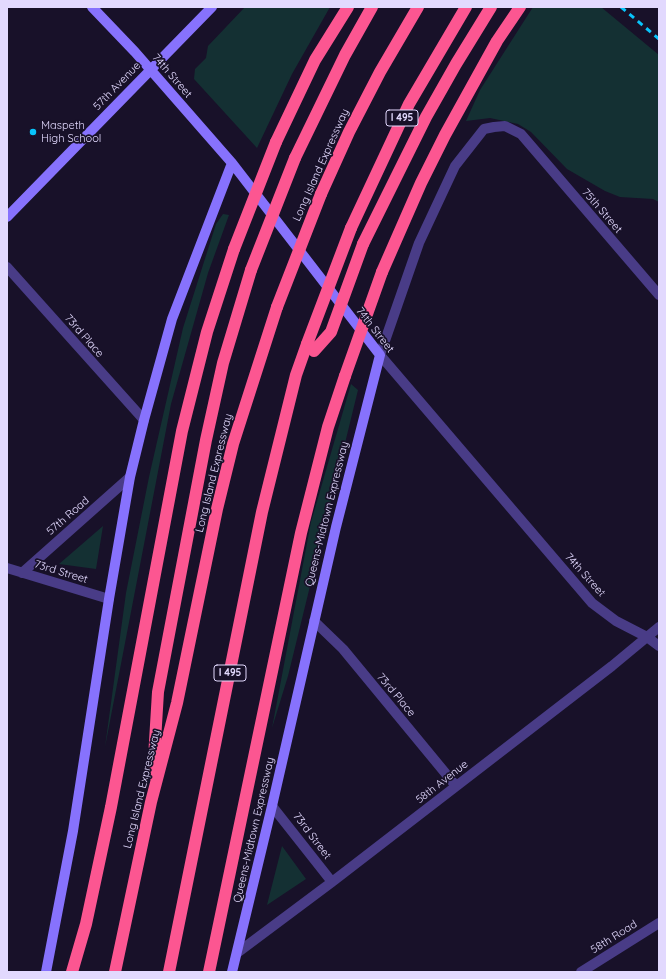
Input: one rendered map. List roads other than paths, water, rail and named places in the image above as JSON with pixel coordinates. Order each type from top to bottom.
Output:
[{"type":"highway","points":[[72,972],[87,917],[111,807],[182,431],[207,332],[234,249],[276,142],[315,60],[348,7]]},
{"type":"highway","points":[[151,802],[158,692],[214,401],[223,363],[251,270],[295,158],[345,55],[372,7]]},
{"type":"highway","name":"Long Island Expressway","points":[[115,972],[151,802],[177,703],[211,538],[233,444],[277,307],[321,194],[356,118],[418,7]]},
{"type":"highway","points":[[311,348],[331,332],[363,244],[426,117],[478,26],[491,7]]},
{"type":"highway","points":[[209,972],[300,534],[328,427],[382,272],[421,183],[445,135],[497,41],[520,7]]},
{"type":"highway","name":"I 495","points":[[169,972],[262,512],[296,375],[311,348],[351,228],[409,104],[464,10]]},
{"type":"street","name":"74th Street","points":[[92,7],[151,70],[232,163],[380,355],[592,603],[616,621],[647,637],[659,646]]},
{"type":"street","name":"57th Avenue","points":[[7,217],[212,7]]},
{"type":"street","name":"Queens-Midtown Expressway","points":[[232,972],[314,621],[380,355],[419,243],[455,166],[484,129],[505,126],[521,134],[528,142]]},
{"type":"street","name":"75th Street","points":[[528,142],[659,295]]},
{"type":"street","points":[[46,972],[73,831],[109,599],[130,477],[172,319],[232,163]]},
{"type":"street","name":"73rd Place","points":[[7,267],[144,420]]},
{"type":"street","name":"57th Road","points":[[22,573],[130,477]]},
{"type":"street","name":"73rd Street","points":[[7,568],[109,599]]},
{"type":"street","name":"73rd Place","points":[[314,621],[343,649],[456,786]]},
{"type":"street","name":"58th Avenue","points":[[237,953],[332,882],[622,659],[659,627]]},
{"type":"street","name":"73rd Street","points":[[272,806],[332,882]]},
{"type":"street","name":"58th Road","points":[[582,972],[659,923]]},
{"type":"railway","points":[[621,7],[659,39]]},
{"type":"place","name":"Maspeth High School","points":[[33,132]]}]
